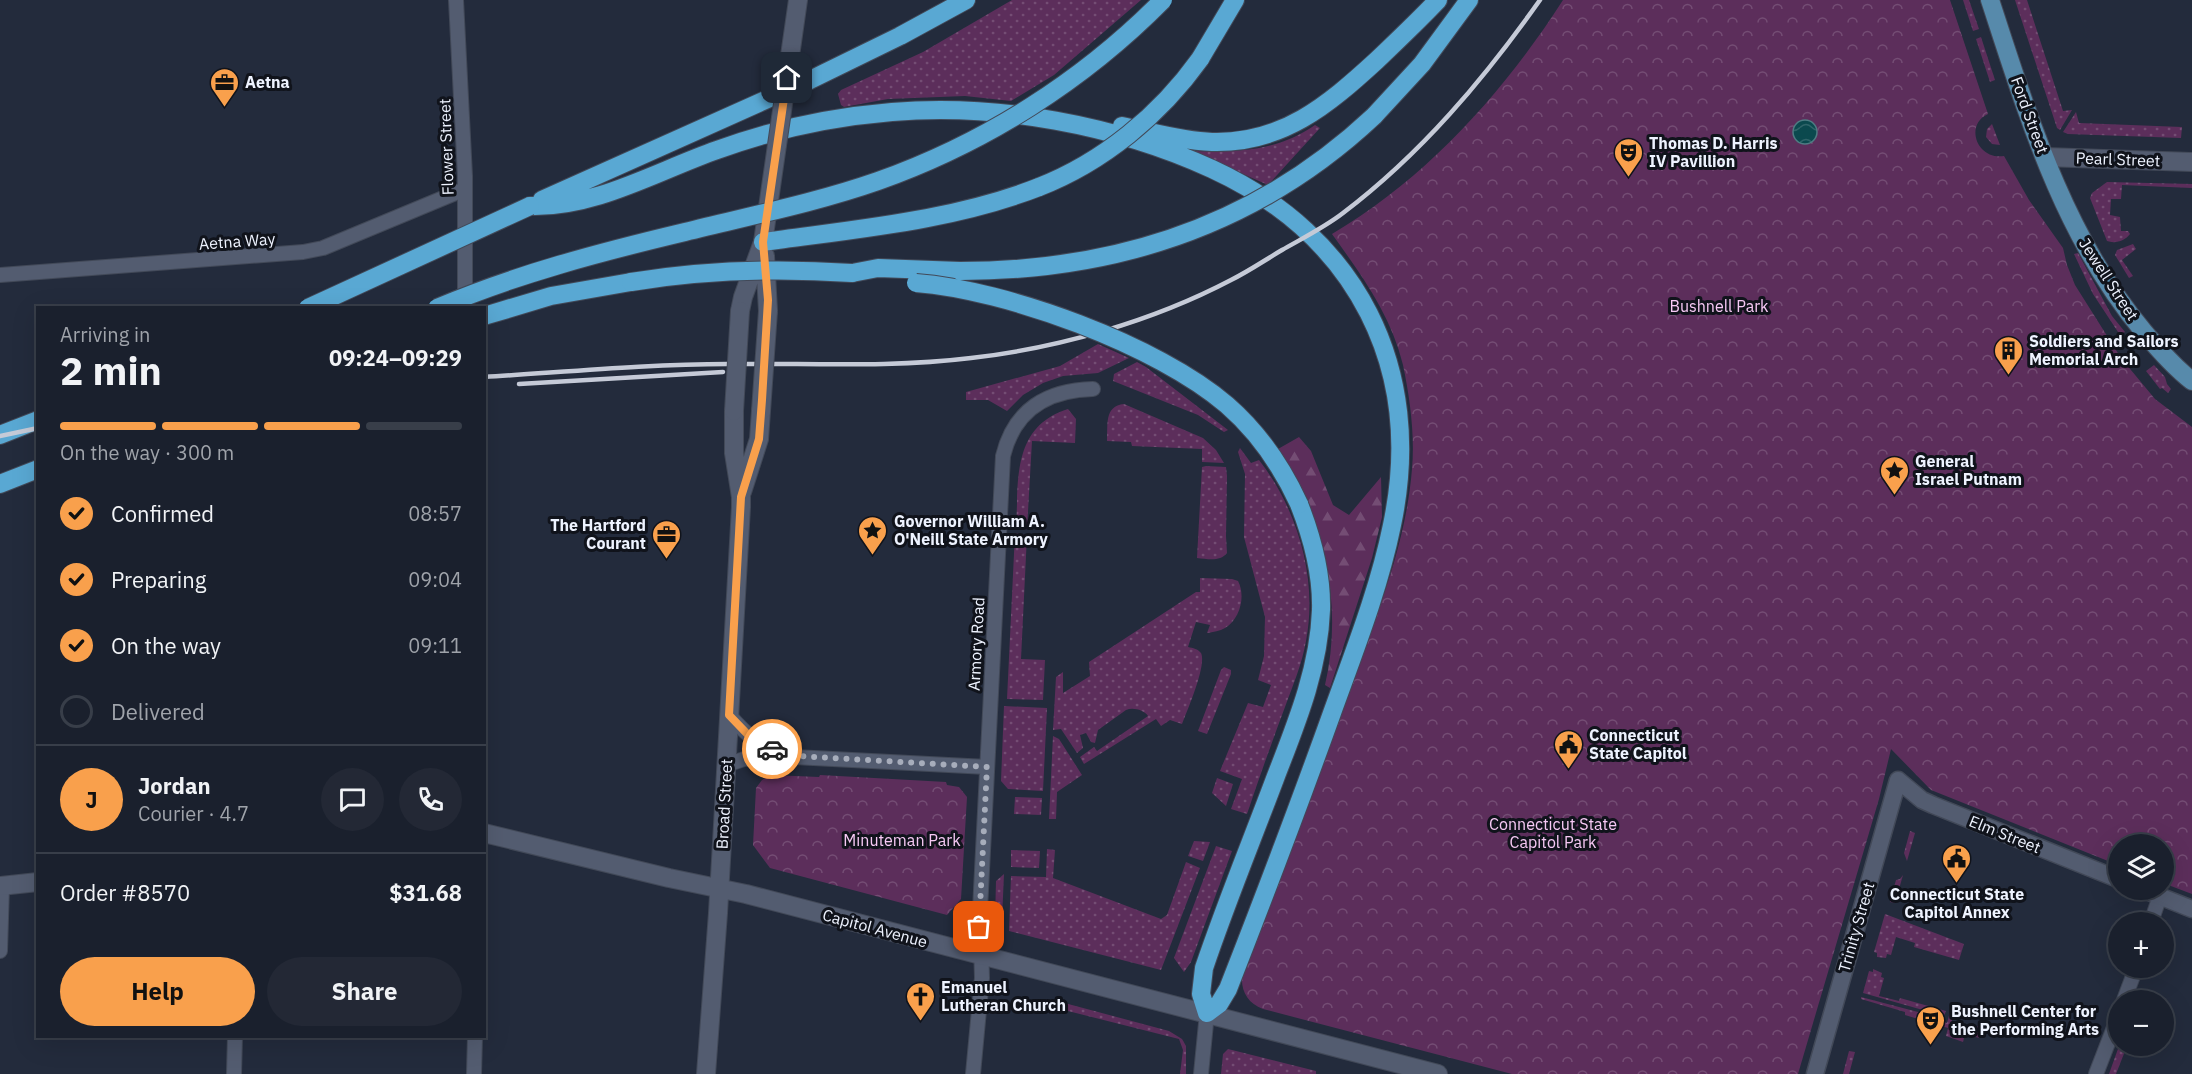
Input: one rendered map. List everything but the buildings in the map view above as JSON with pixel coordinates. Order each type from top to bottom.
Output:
[{"type":"highway","points":[[312,306],[803,83],[900,36],[966,0]]},
{"type":"highway","points":[[443,306],[563,263],[816,200],[877,181],[917,165],[981,135],[1048,95],[1103,55],[1163,0]]},
{"type":"highway","points":[[763,242],[932,216],[1001,200],[1039,187],[1071,172],[1121,140],[1166,101],[1200,59],[1235,0]]},
{"type":"highway","points":[[530,206],[553,205],[589,198],[735,143],[817,121],[889,112],[933,110],[989,112],[1043,119],[1096,122],[1211,142],[1233,141],[1271,133],[1303,119],[1330,101],[1438,0]]},
{"type":"highway","points":[[852,273],[878,268],[1014,270],[1082,262],[1138,250],[1213,222],[1262,199],[1317,164],[1374,116],[1422,64],[1469,0]]},
{"type":"highway","points":[[486,315],[551,296],[669,276],[769,270],[852,273],[873,278],[935,285],[1000,299],[1092,330],[1152,357],[1198,383],[1233,411],[1276,462],[1299,504],[1312,542],[1320,582],[1320,621],[1316,655],[1307,691],[1204,968],[1201,991],[1207,1013],[1222,1002],[1231,982],[1337,699],[1383,560],[1392,525],[1399,474],[1399,427],[1393,385],[1378,332],[1358,291],[1317,242],[1279,209],[1232,179],[1184,157],[1123,138],[1043,119]]},
{"type":"highway","points":[[0,435],[36,421]]},
{"type":"highway","points":[[0,484],[36,470]]},
{"type":"main road","name":"Broad Street","points":[[741,497],[759,439],[768,311],[763,242],[798,0]]},
{"type":"main road","name":"Ford Street","points":[[1990,0],[2032,127],[2076,228]]},
{"type":"main road","name":"Pearl Street","points":[[2045,157],[2192,162]]},
{"type":"main road","name":"Jewell Street","points":[[2076,228],[2127,312],[2168,360],[2192,381]]},
{"type":"main road","name":"Broad Street","points":[[706,1074],[741,497],[734,453],[740,311],[742,297],[763,242]]},
{"type":"main road","name":"Capitol Avenue","points":[[486,833],[746,894],[981,957],[1207,1013],[1438,1074]]},
{"type":"main road","points":[[1,886],[36,882]]},
{"type":"street","name":"Flower Street","points":[[456,0],[465,189],[465,294]]},
{"type":"street","name":"Aetna Way","points":[[0,275],[303,252],[323,248],[465,189]]},
{"type":"street","name":"Armory Road","points":[[973,1074],[982,978],[979,927],[1002,464],[1005,449],[1018,423],[1036,404],[1063,392],[1093,389]]},
{"type":"street","points":[[729,715],[758,743],[798,756]]},
{"type":"street","points":[[726,765],[765,756],[798,756],[987,767]]},
{"type":"street","name":"Elm Street","points":[[1898,780],[1922,800],[1933,805],[2108,875]]},
{"type":"street","name":"Trinity Street","points":[[1815,1074],[1898,780]]},
{"type":"street","points":[[0,951],[1,886]]},
{"type":"street","points":[[2170,900],[2192,909]]},
{"type":"street","points":[[1201,1074],[1207,1013]]},
{"type":"street","points":[[234,1074],[235,1038]]},
{"type":"street","points":[[474,1074],[475,1038]]},
{"type":"street","points":[[2096,1074],[2108,1043]]},
{"type":"green space","points":[[1012,0],[1141,0],[1054,75],[1011,101],[965,96],[888,99],[844,107],[841,105],[838,94],[841,90],[923,52]]},
{"type":"green space","name":"Bushnell Park","points":[[1563,0],[1950,0],[1988,114],[1977,126],[1975,133],[1977,141],[1987,153],[2004,156],[2029,200],[2063,248],[2075,285],[2121,358],[2155,399],[2192,427],[2192,894],[2174,887],[2174,834],[2108,834],[2108,861],[1931,790],[1891,749],[1879,799],[1798,1074],[1512,1074],[1263,1009],[1253,1004],[1246,996],[1242,976],[1382,600],[1401,535],[1412,469],[1410,403],[1398,347],[1374,296],[1332,234],[1367,212],[1431,160],[1489,100]]},
{"type":"green space","points":[[1963,0],[1969,0],[1979,29],[1973,31]]},
{"type":"green space","points":[[2015,0],[2027,0],[2063,111],[2072,110],[2060,130],[2057,128]]},
{"type":"green space","points":[[1981,37],[1995,80],[1990,82],[1976,39]]},
{"type":"green space","points":[[2076,112],[2079,123],[2182,127],[2181,138],[2063,132]]},
{"type":"green space","points":[[1992,124],[2000,145],[1992,144],[1986,137],[1987,129]]},
{"type":"green space","points":[[1315,125],[1320,128],[1268,185],[1191,151],[1256,149],[1286,141]]},
{"type":"green space","points":[[2107,182],[2192,184],[2192,188],[2122,185],[2121,199],[2111,199],[2110,215],[2120,217],[2121,231],[2128,231],[2130,234],[2123,240],[2113,242],[2107,241],[2090,198],[2092,193]]},
{"type":"green space","points":[[2133,244],[2136,249],[2122,260],[2133,276],[2129,278],[2115,255],[2117,250]]},
{"type":"green space","points":[[2078,253],[2112,316],[2125,332],[2120,335],[2093,294],[2074,254]]},
{"type":"green space","points":[[1098,344],[1129,358],[1098,373],[1063,376],[1043,383],[1023,395],[1007,411],[988,400],[966,400],[966,392],[1060,366]]},
{"type":"green space","points":[[1137,362],[1228,430],[1224,432],[1198,415],[1113,381],[1114,374]]},
{"type":"green space","points":[[2154,365],[2165,377],[2171,389],[2168,393],[2160,389],[2146,371]]},
{"type":"green space","points":[[1124,404],[1203,438],[1216,450],[1224,463],[1202,462],[1202,449],[1132,446],[1131,442],[1107,441],[1110,412],[1113,408]]},
{"type":"green space","points":[[1068,409],[1076,419],[1075,443],[1032,441],[1027,529],[1016,530],[1019,475],[1027,442],[1036,429],[1050,417]]},
{"type":"green space","points":[[1299,437],[1311,451],[1333,505],[1349,515],[1381,477],[1382,517],[1372,558],[1330,688],[1325,685],[1332,623],[1331,592],[1326,562],[1307,503],[1278,449]]},
{"type":"green space","points":[[1240,448],[1251,463],[1259,460],[1284,501],[1302,546],[1309,594],[1309,617],[1302,658],[1247,814],[1231,809],[1242,779],[1220,771],[1248,703],[1263,707],[1271,685],[1258,680],[1264,656],[1265,617],[1244,537],[1245,474],[1238,452]]},
{"type":"green space","points":[[1202,467],[1226,467],[1227,476],[1227,553],[1221,558],[1214,559],[1197,558]]},
{"type":"green space","points":[[1015,533],[1027,535],[1021,659],[1045,660],[1043,700],[1007,699]]},
{"type":"green space","points":[[1200,578],[1238,581],[1241,600],[1238,613],[1223,629],[1207,633],[1210,625],[1196,622],[1188,647],[1201,653],[1201,667],[1196,688],[1182,724],[1170,720],[1161,726],[1156,719],[1084,764],[1080,757],[1094,747],[1097,751],[1148,716],[1138,710],[1126,710],[1098,730],[1095,743],[1091,742],[1086,733],[1080,735],[1083,748],[1077,753],[1061,729],[1053,730],[1056,677],[1063,672],[1063,693],[1090,676],[1089,662],[1196,592],[1200,592]]},
{"type":"green space","points":[[1224,667],[1231,670],[1231,674],[1207,734],[1198,731]]},
{"type":"green space","points":[[1004,706],[1047,708],[1043,791],[1008,789],[1001,781]]},
{"type":"green space","points":[[1053,736],[1059,739],[1082,775],[1057,792],[1056,819],[1049,819]]},
{"type":"green space","name":"Minuteman Park","points":[[771,775],[819,777],[820,775],[946,782],[947,785],[959,787],[967,797],[961,899],[947,915],[770,868],[753,845],[756,788],[762,780]]},
{"type":"green space","points":[[1217,778],[1233,784],[1226,806],[1212,793]]},
{"type":"green space","points":[[1015,797],[1042,798],[1041,815],[1014,814]]},
{"type":"green space","points":[[1910,831],[1915,833],[1907,861],[1904,853]]},
{"type":"green space","points":[[1194,841],[1210,842],[1203,861],[1188,856]]},
{"type":"green space","points":[[1216,846],[1232,851],[1191,962],[1184,972],[1174,958]]},
{"type":"green space","points":[[1047,849],[1055,850],[1053,878],[1161,919],[1167,915],[1186,862],[1200,868],[1161,970],[1009,931],[1011,876],[1046,877]]},
{"type":"green space","points":[[1011,850],[1040,851],[1039,868],[1011,867]]},
{"type":"green space","points":[[1004,874],[1002,919],[995,920],[996,881]]},
{"type":"green space","points":[[1903,875],[1895,903],[1890,902],[1896,880]]},
{"type":"green space","points":[[1885,914],[1964,944],[1959,960],[1914,947],[1915,943],[1896,937],[1891,955],[1887,954],[1886,958],[1877,957],[1877,953],[1874,952]]},
{"type":"green space","points":[[1873,969],[1882,973],[1881,977],[1884,978],[1879,996],[1899,1001],[1900,998],[1946,1011],[1944,1016],[1863,993],[1869,971],[1873,972]]},
{"type":"green space","points":[[1861,997],[1918,1012],[1947,1023],[1950,1012],[1954,1013],[1951,1024],[1971,1030],[1973,1025],[1984,1028],[1979,1038],[1965,1034],[1963,1042],[1946,1036],[1948,1028],[1905,1015],[1905,1012],[1861,999]]},
{"type":"green space","points":[[1057,1001],[1169,1031],[1182,1039],[1186,1046],[1186,1074],[1180,1074],[1183,1050],[1179,1039],[1060,1009]]},
{"type":"green space","points":[[1228,1049],[1316,1071],[1316,1074],[1221,1074],[1223,1054]]},
{"type":"green space","points":[[1849,1051],[1855,1052],[1849,1074],[1843,1074]]},
{"type":"green space","points":[[2115,1056],[2123,1056],[2116,1074],[2109,1074]]},
{"type":"water","points":[[1805,120],[1810,121],[1816,127],[1816,137],[1810,143],[1805,144],[1800,143],[1794,137],[1793,132],[1794,127],[1800,121]]},
{"type":"railway","points":[[486,377],[667,365],[880,364],[941,361],[1038,347],[1105,331],[1138,320],[1201,295],[1238,277],[1321,228],[1372,190],[1425,141],[1474,87],[1540,0]]},
{"type":"railway","points":[[519,384],[723,372]]},
{"type":"railway","points":[[0,436],[36,428]]},
{"type":"way so far","points":[[772,749],[798,756],[987,767],[979,927]]},
{"type":"place","name":"Aetna","points":[[224,108]]},
{"type":"place","name":"Thomas D. Harris IV Pavillion","points":[[1628,178]]},
{"type":"place","name":"Soldiers and Sailors Memorial Arch","points":[[2008,376]]},
{"type":"place","name":"General Israel Putnam","points":[[1894,496]]},
{"type":"place","name":"Governor William A. O'Neill State Armory","points":[[873,556]]},
{"type":"place","name":"The Hartford Courant","points":[[667,560]]},
{"type":"place","name":"Connecticut State Capitol","points":[[1568,770]]},
{"type":"place","name":"Connecticut State Capitol Annex","points":[[1957,884]]},
{"type":"place","name":"Emanuel Lutheran Church","points":[[920,1022]]},
{"type":"place","name":"Bushnell Center for the Performing Arts","points":[[1930,1046]]},
{"type":"route","points":[[772,749],[754,741],[729,715],[741,497],[759,439],[762,400],[768,300],[763,242],[787,78]]},
{"type":"park label","name":"Connecticut State Capitol Park","points":[[1553,833]]}]
